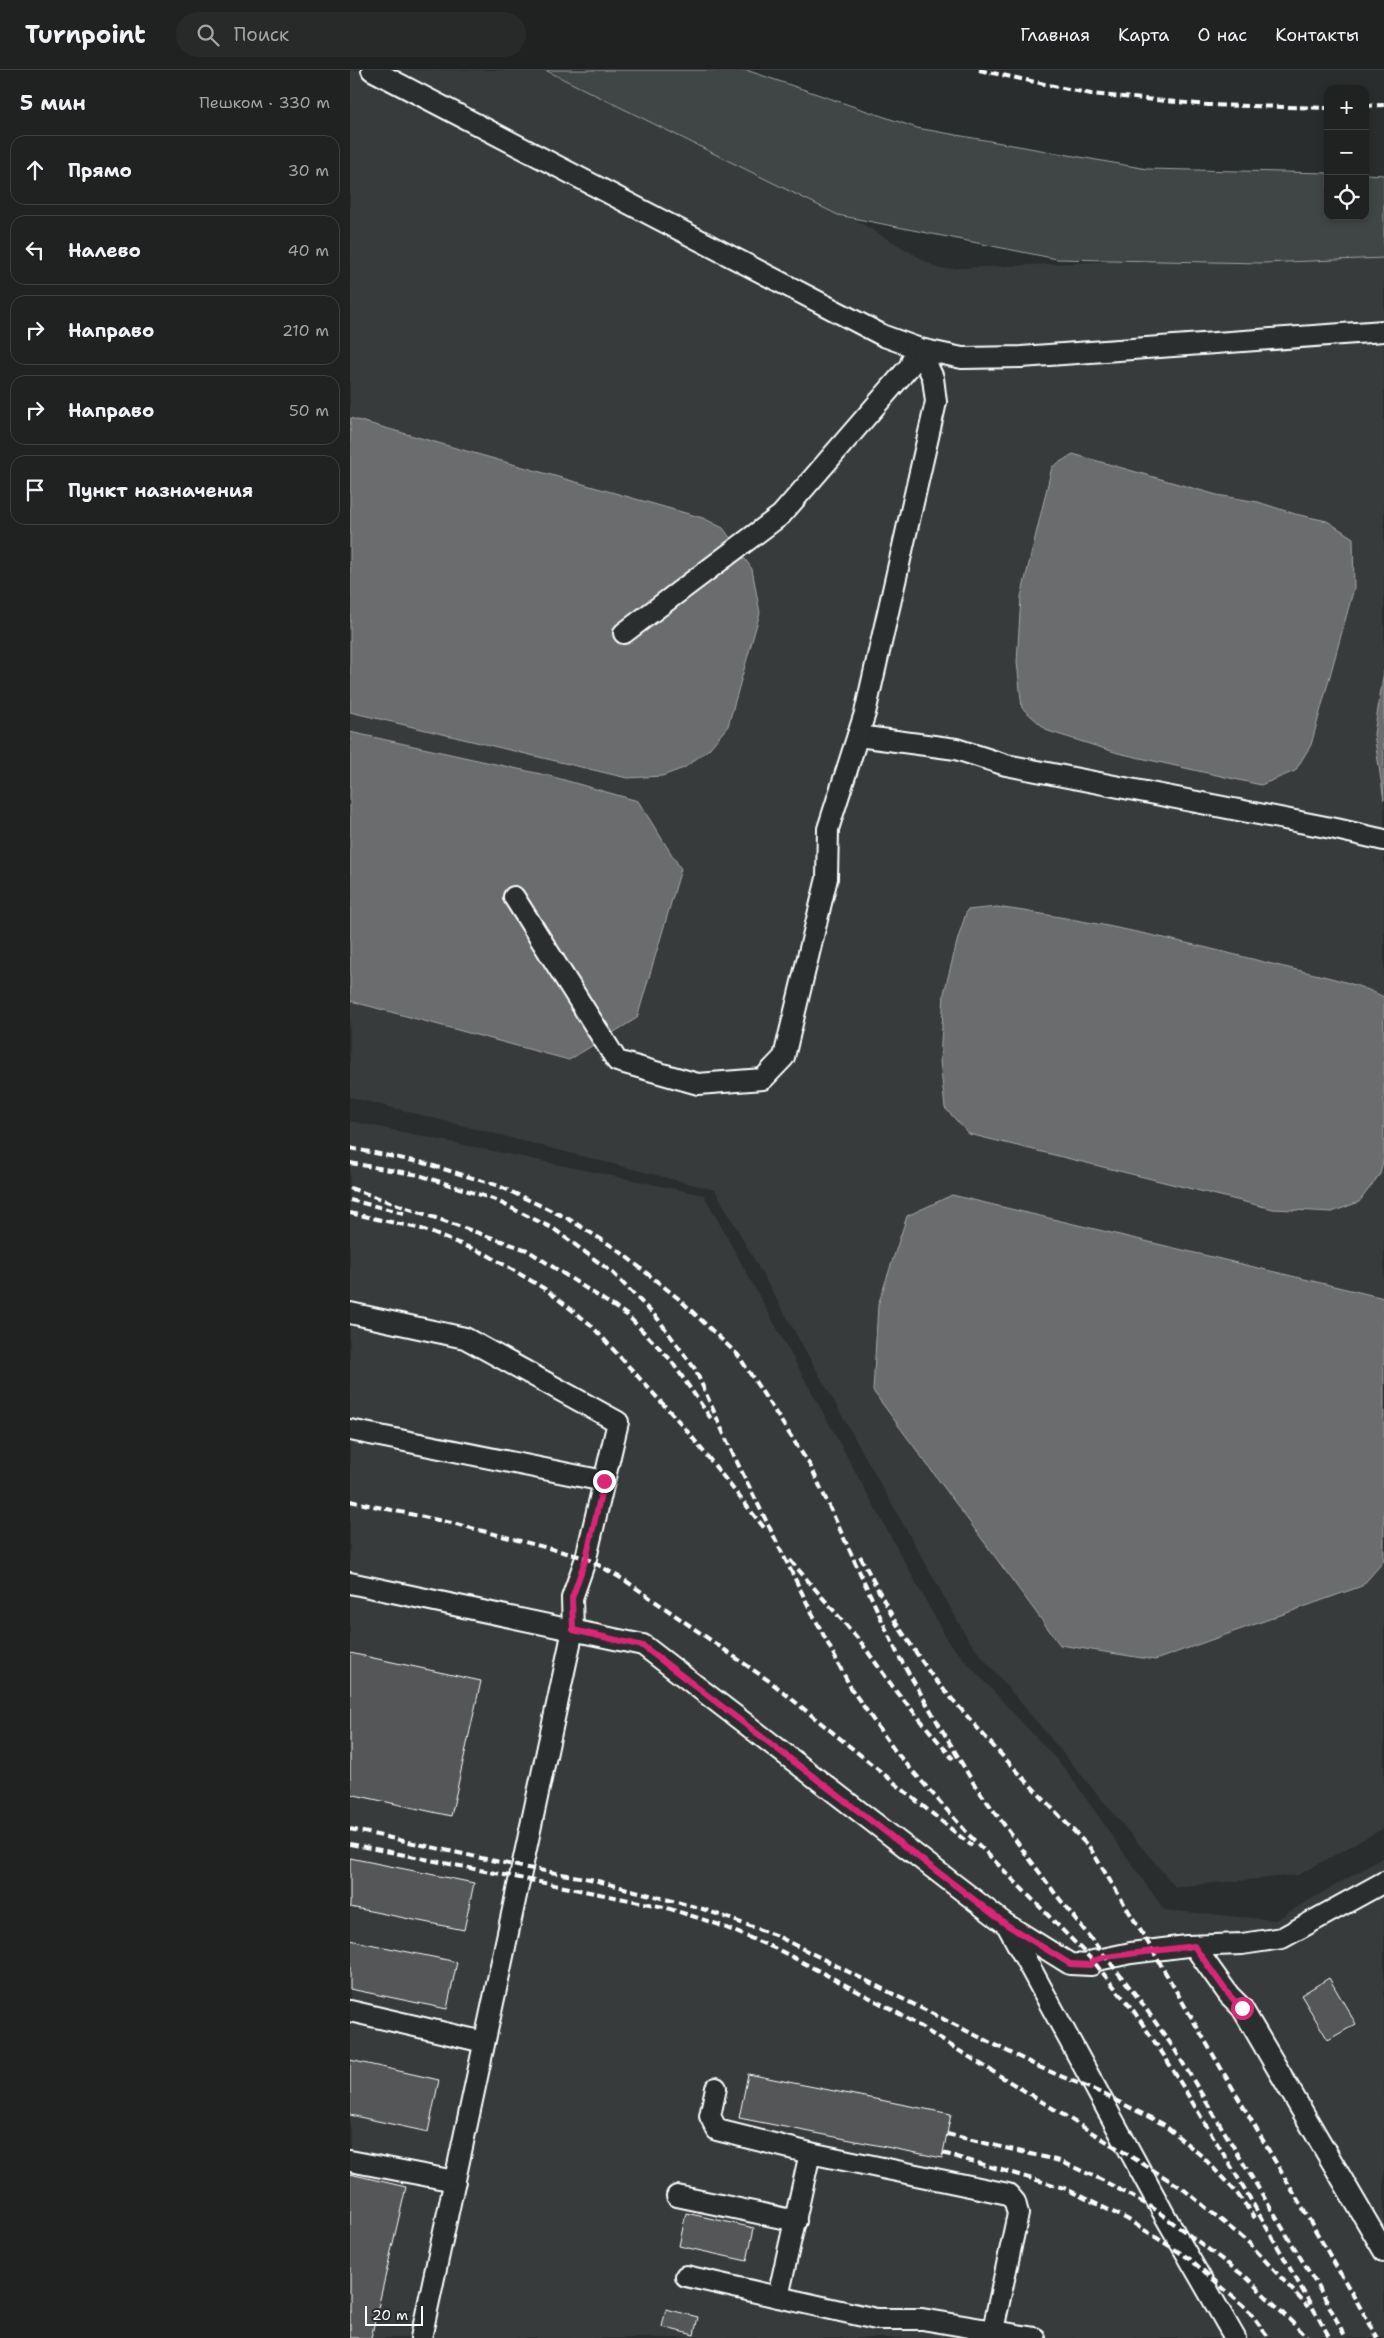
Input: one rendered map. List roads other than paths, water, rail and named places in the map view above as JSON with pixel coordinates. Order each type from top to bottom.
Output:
[{"type":"lane","points":[[372,70],[884,336],[918,349],[962,358],[1021,357],[1384,331]]},
{"type":"lane","points":[[624,633],[781,515],[910,366],[918,349]]},
{"type":"lane","points":[[514,897],[617,1061],[698,1084],[763,1079],[784,1057],[827,878],[828,828],[865,713],[936,402],[933,378],[918,349]]},
{"type":"lane","points":[[858,736],[956,749],[1006,765],[1336,828],[1384,840]]},
{"type":"lane","points":[[350,1314],[465,1338],[618,1422],[586,1558],[572,1598],[573,1630],[421,2338]]},
{"type":"lane","points":[[350,1430],[604,1481]]},
{"type":"lane","points":[[350,1583],[643,1646],[1007,1925],[1070,1964],[1091,1965],[1093,1961],[1105,1957],[1194,1946],[1242,1944],[1282,1938],[1384,1882]]},
{"type":"lane","points":[[1007,1925],[1165,2216],[1235,2338]]},
{"type":"lane","points":[[1194,1946],[1229,1995],[1242,2008],[1384,2250]]},
{"type":"lane","points":[[350,2011],[484,2042]]},
{"type":"lane","points":[[716,2088],[710,2116],[717,2130],[810,2153],[1008,2194],[1015,2202],[1018,2214],[993,2330]]},
{"type":"lane","points":[[778,2297],[810,2153]]},
{"type":"lane","points":[[350,2161],[454,2182]]},
{"type":"lane","points":[[677,2196],[796,2220]]},
{"type":"lane","points":[[686,2276],[876,2319],[922,2319],[1035,2338]]},
{"type":"railway","points":[[979,70],[1091,94],[1208,105],[1324,108]]},
{"type":"railway","points":[[1369,106],[1384,105]]},
{"type":"railway","points":[[350,1148],[424,1163],[499,1186],[567,1218],[618,1250],[679,1299],[738,1355],[811,1467],[898,1655],[974,1784],[1054,1892],[1139,1999],[1175,2050],[1326,2300],[1346,2338]]},
{"type":"railway","points":[[350,1163],[419,1175],[493,1199],[554,1229],[613,1273],[658,1319],[695,1369],[731,1450],[852,1690],[895,1751],[969,1835],[1093,1961],[1133,2010],[1165,2057],[1244,2188],[1330,2338]]},
{"type":"railway","points":[[350,1188],[527,1250],[627,1315],[670,1359],[712,1420]]},
{"type":"railway","points":[[350,1200],[404,1213]]},
{"type":"railway","points":[[350,1213],[422,1229],[486,1254],[545,1289],[590,1324],[684,1427],[765,1529]]},
{"type":"railway","points":[[350,1501],[456,1524],[586,1558],[626,1581],[772,1683],[972,1846]]},
{"type":"railway","points":[[860,1556],[896,1623],[932,1676],[995,1748],[1090,1848],[1147,1941],[1378,2338]]},
{"type":"railway","points":[[790,1560],[860,1641],[893,1687],[953,1759]]},
{"type":"railway","points":[[350,1829],[522,1867],[590,1879],[703,1909],[777,1936],[1039,2067],[1099,2092],[1163,2124],[1203,2157],[1236,2192],[1255,2218]]},
{"type":"railway","points":[[350,1844],[664,1907],[717,1924],[779,1950],[893,2010],[1182,2188],[1249,2243],[1308,2307]]},
{"type":"railway","points":[[947,2134],[1060,2161],[1102,2180],[1153,2208],[1247,2278],[1308,2338]]},
{"type":"railway","points":[[943,2153],[1064,2188],[1127,2219],[1190,2259],[1248,2310],[1269,2338]]}]
